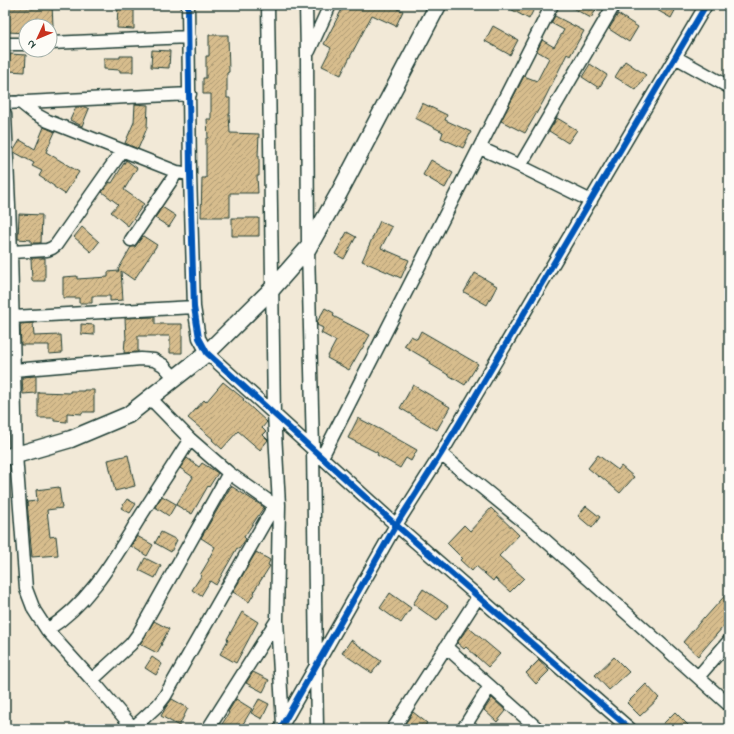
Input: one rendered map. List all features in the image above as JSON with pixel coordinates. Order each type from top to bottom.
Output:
[{"type":"main road","points":[[10,456],[71,439],[128,415],[207,353],[272,289],[308,248],[339,193],[438,5]]},
{"type":"street","points":[[188,5],[190,174],[194,307],[199,338],[202,346],[207,353],[396,525],[630,729]]},
{"type":"street","points":[[268,5],[274,414],[277,505],[277,620],[281,727]]},
{"type":"street","points":[[306,5],[308,248],[318,453],[316,666],[317,729]]},
{"type":"street","points":[[307,54],[330,5]]},
{"type":"street","points":[[318,453],[480,148],[552,5]]},
{"type":"street","points":[[520,166],[614,5]]},
{"type":"street","points":[[281,727],[396,525],[441,454],[706,5]]},
{"type":"street","points":[[58,43],[189,37]]},
{"type":"street","points":[[5,44],[18,44]]},
{"type":"street","points":[[675,57],[729,87]]},
{"type":"street","points":[[5,103],[190,94]]},
{"type":"street","points":[[20,102],[41,118],[177,172],[190,174]]},
{"type":"street","points":[[5,114],[13,317],[10,368],[10,456],[26,589],[34,610],[47,630],[133,729],[158,705],[165,696],[277,505]]},
{"type":"street","points":[[480,148],[591,201]]},
{"type":"street","points":[[9,245],[47,250],[56,245],[122,151]]},
{"type":"street","points":[[131,240],[177,172]]},
{"type":"street","points":[[13,317],[194,307]]},
{"type":"street","points":[[10,368],[141,359],[154,360],[163,365],[175,378]]},
{"type":"street","points":[[150,398],[190,439],[229,473],[277,505]]},
{"type":"street","points":[[47,630],[62,620],[100,579],[190,439]]},
{"type":"street","points":[[441,454],[535,531],[729,706]]},
{"type":"street","points":[[92,680],[131,644],[139,633],[229,473]]},
{"type":"street","points":[[394,729],[478,597]]},
{"type":"street","points":[[208,729],[277,620]]},
{"type":"street","points":[[698,677],[729,641]]},
{"type":"street","points":[[446,647],[538,729]]},
{"type":"street","points":[[466,727],[490,686]]},
{"type":"building","points":[[35,5],[52,5],[53,18],[18,18],[18,33],[8,32],[9,7],[35,8]]},
{"type":"building","points":[[118,5],[134,6],[134,29],[117,28]]},
{"type":"building","points":[[344,5],[398,5],[397,9],[403,11],[396,26],[372,15],[341,75],[322,66],[331,48],[324,44]]},
{"type":"building","points":[[503,5],[536,5],[529,19]]},
{"type":"building","points":[[567,5],[587,5],[596,10],[591,18]]},
{"type":"building","points":[[648,5],[678,5],[671,18]]},
{"type":"building","points":[[618,14],[638,27],[629,42],[609,29]]},
{"type":"building","points":[[555,16],[584,31],[570,56],[567,54],[543,102],[525,133],[501,121],[524,76],[537,81],[549,58],[537,51],[542,40],[554,47],[564,30],[551,23]]},
{"type":"building","points":[[493,26],[518,40],[510,55],[485,41]]},
{"type":"building","points":[[209,35],[228,35],[229,72],[227,73],[227,98],[230,98],[230,133],[259,134],[259,176],[257,176],[258,193],[230,193],[230,217],[201,217],[202,178],[206,178],[206,138],[208,138],[207,119],[211,119],[211,94],[203,94],[203,78],[206,78],[206,56],[209,56]]},
{"type":"building","points":[[152,50],[170,51],[169,68],[151,67]]},
{"type":"building","points":[[10,54],[18,54],[18,58],[26,58],[25,72],[9,71]]},
{"type":"building","points":[[120,56],[133,56],[133,72],[120,72],[120,70],[104,69],[104,58],[120,58]]},
{"type":"building","points":[[625,61],[646,75],[636,90],[615,77]]},
{"type":"building","points":[[590,64],[607,75],[599,88],[582,77]]},
{"type":"building","points":[[422,103],[447,115],[445,120],[471,132],[463,148],[441,138],[443,132],[415,118]]},
{"type":"building","points":[[135,104],[148,105],[147,128],[138,149],[125,143],[134,122]]},
{"type":"building","points":[[76,107],[85,107],[89,109],[82,126],[70,120]]},
{"type":"building","points":[[557,118],[577,130],[568,143],[549,131]]},
{"type":"building","points":[[44,127],[55,132],[46,152],[79,172],[65,194],[39,176],[42,171],[32,166],[34,163],[14,152],[20,140],[35,149]]},
{"type":"building","points":[[126,160],[137,168],[124,190],[144,204],[128,226],[111,212],[118,204],[102,192],[110,182],[112,183]]},
{"type":"building","points":[[431,160],[453,173],[445,188],[423,175]]},
{"type":"building","points":[[162,207],[176,216],[169,227],[155,218]]},
{"type":"building","points":[[19,214],[42,215],[41,243],[31,243],[31,240],[18,239]]},
{"type":"building","points":[[232,218],[259,218],[259,236],[232,236]]},
{"type":"building","points":[[380,221],[392,227],[381,248],[409,260],[401,278],[362,261]]},
{"type":"building","points":[[82,227],[99,242],[91,252],[74,237]]},
{"type":"building","points":[[347,232],[356,237],[344,259],[335,254]]},
{"type":"building","points":[[143,236],[157,245],[134,280],[121,271],[123,300],[110,301],[110,296],[92,296],[92,303],[79,303],[79,298],[63,298],[63,277],[77,276],[77,279],[108,277],[108,272],[119,271],[118,270],[131,247],[135,247]]},
{"type":"building","points":[[31,258],[45,258],[45,281],[32,281]]},
{"type":"building","points":[[475,273],[497,286],[487,305],[464,292]]},
{"type":"building","points":[[325,308],[334,313],[333,316],[370,335],[349,370],[327,358],[336,341],[321,333],[323,328],[317,325],[317,322]]},
{"type":"building","points":[[155,317],[155,324],[182,324],[182,353],[170,353],[170,336],[138,336],[138,352],[124,353],[126,340],[125,318]]},
{"type":"building","points":[[33,323],[34,336],[61,335],[62,353],[49,354],[49,345],[21,345],[20,324]]},
{"type":"building","points":[[81,324],[94,325],[94,335],[81,334]]},
{"type":"building","points":[[421,331],[478,364],[465,385],[404,346],[411,336],[417,339]]},
{"type":"building","points":[[36,376],[36,393],[23,394],[22,377]]},
{"type":"building","points":[[223,382],[244,399],[243,400],[267,422],[262,428],[266,432],[263,435],[268,440],[260,450],[238,431],[222,449],[212,440],[213,439],[188,418],[204,400],[206,402]]},
{"type":"building","points":[[413,385],[450,407],[437,430],[400,408]]},
{"type":"building","points":[[94,390],[94,412],[82,412],[82,414],[67,413],[67,422],[54,421],[54,418],[38,418],[38,392],[70,393],[70,391]]},
{"type":"building","points":[[358,418],[417,450],[411,461],[406,458],[400,468],[377,455],[378,453],[348,438]]},
{"type":"building","points":[[128,455],[135,486],[115,491],[108,460]]},
{"type":"building","points":[[598,455],[618,470],[621,466],[634,477],[620,493],[588,468]]},
{"type":"building","points":[[187,458],[199,467],[202,463],[218,473],[209,487],[208,486],[192,514],[176,505],[193,477],[180,468]]},
{"type":"building","points":[[231,486],[264,507],[244,537],[246,539],[239,549],[237,548],[216,585],[210,581],[201,596],[192,590],[201,576],[200,575],[215,547],[201,538]]},
{"type":"building","points":[[59,487],[62,508],[47,510],[50,537],[56,536],[58,555],[32,557],[27,502],[37,501],[36,490]]},
{"type":"building","points":[[162,496],[176,504],[169,516],[155,507]]},
{"type":"building","points":[[127,499],[136,504],[130,513],[121,508]]},
{"type":"building","points":[[586,506],[600,517],[592,528],[578,516]]},
{"type":"building","points":[[491,508],[519,535],[499,556],[524,578],[510,592],[495,578],[493,581],[476,566],[472,571],[460,560],[462,558],[447,543],[464,525],[470,531]]},
{"type":"building","points":[[161,532],[177,540],[171,552],[155,543]]},
{"type":"building","points":[[137,536],[153,545],[147,556],[131,546]]},
{"type":"building","points":[[256,552],[270,560],[268,565],[270,566],[254,591],[255,592],[249,602],[233,592]]},
{"type":"building","points":[[145,558],[161,566],[155,578],[139,570]]},
{"type":"building","points":[[423,589],[448,606],[437,621],[413,604]]},
{"type":"building","points":[[729,591],[729,620],[698,656],[683,642]]},
{"type":"building","points":[[390,593],[411,608],[401,623],[380,608]]},
{"type":"building","points":[[242,612],[258,622],[236,663],[220,654]]},
{"type":"building","points":[[154,621],[169,629],[157,653],[140,644]]},
{"type":"building","points":[[468,627],[500,654],[488,667],[466,647],[464,649],[457,643]]},
{"type":"building","points":[[351,640],[381,661],[372,673],[342,653]]},
{"type":"building","points":[[152,657],[162,664],[156,675],[145,668]]},
{"type":"building","points":[[614,657],[629,672],[609,690],[595,675]]},
{"type":"building","points":[[539,660],[549,671],[536,684],[526,673]]},
{"type":"building","points":[[253,672],[269,680],[263,692],[246,683]]},
{"type":"building","points":[[646,684],[659,698],[640,716],[627,703]]},
{"type":"building","points":[[492,698],[506,711],[497,722],[484,710]]},
{"type":"building","points":[[172,699],[188,708],[179,726],[161,716]]},
{"type":"building","points":[[236,699],[252,709],[240,729],[219,729],[229,713],[228,712]]},
{"type":"building","points":[[259,699],[269,704],[262,719],[251,713]]},
{"type":"building","points":[[413,712],[427,723],[423,729],[412,729],[405,724]]},
{"type":"building","points":[[675,712],[692,729],[658,729]]},
{"type":"cycle path","points":[[188,5],[190,174],[194,307],[199,338],[207,353],[396,525],[630,729]]},
{"type":"cycle path","points":[[280,729],[396,525],[441,454],[706,5]]}]
